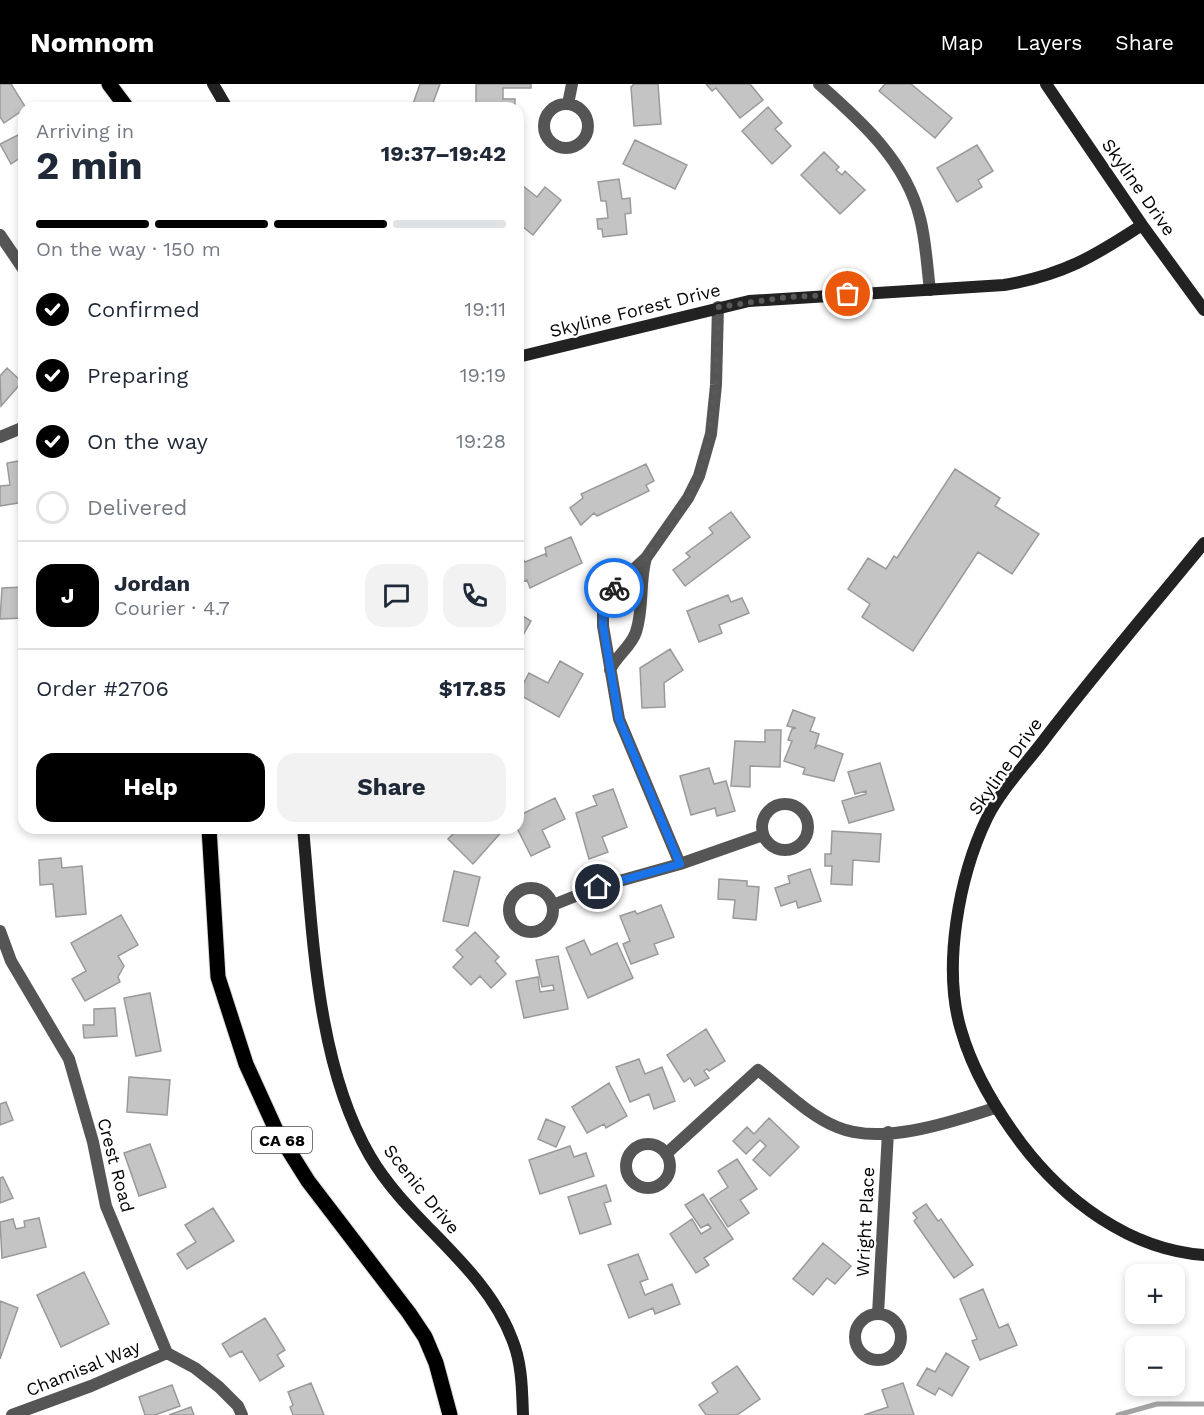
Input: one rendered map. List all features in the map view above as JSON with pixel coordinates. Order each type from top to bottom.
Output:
[{"type":"main road","points":[[109,84],[122,102]]},
{"type":"main road","name":"CA 68","points":[[208,834],[218,977],[246,1064],[276,1130],[308,1181],[410,1313],[425,1337],[436,1363],[450,1415]]},
{"type":"street","points":[[213,84],[224,102]]},
{"type":"street","points":[[568,104],[572,84]]},
{"type":"street","points":[[819,84],[857,118],[886,151],[907,182],[920,219],[930,290]]},
{"type":"street","name":"Skyline Drive","points":[[1047,84],[1142,225],[1204,310]]},
{"type":"street","name":"Skyline Forest Drive","points":[[524,356],[718,307],[789,297],[1004,285],[1057,273],[1087,261],[1142,225]]},
{"type":"street","points":[[0,235],[18,261]]},
{"type":"street","points":[[680,864],[619,719],[603,626],[606,598],[627,574],[646,558],[688,498],[705,458],[716,385],[718,307]]},
{"type":"street","points":[[0,437],[18,430]]},
{"type":"street","name":"Skyline Drive","points":[[1204,543],[1106,659],[988,817],[965,875],[955,935],[954,982],[960,1028],[995,1108],[1047,1176],[1072,1198],[1145,1242],[1166,1250],[1204,1255]]},
{"type":"street","points":[[610,670],[635,635],[639,621],[641,584],[646,558]]},
{"type":"street","name":"Scenic Drive","points":[[304,834],[324,1017],[342,1093],[370,1156],[394,1189],[474,1277],[506,1323],[518,1358],[523,1415]]},
{"type":"street","points":[[553,905],[598,887],[680,864],[763,835]]},
{"type":"street","name":"Crest Road","points":[[0,931],[11,961],[69,1059],[93,1142],[106,1206],[167,1353]]},
{"type":"street","points":[[666,1154],[758,1070],[820,1118],[838,1128],[870,1133],[888,1132],[941,1125],[995,1108]]},
{"type":"street","name":"Wright Place","points":[[878,1314],[888,1132]]},
{"type":"street","points":[[167,1353],[195,1368],[219,1387],[238,1407],[242,1415]]},
{"type":"street","name":"Chamisal Way","points":[[12,1415],[91,1386],[167,1353]]},
{"type":"building","points":[[0,84],[11,84],[22,102],[18,102],[18,113],[4,123],[0,117]]},
{"type":"building","points":[[420,84],[440,84],[433,102],[414,102]]},
{"type":"building","points":[[476,84],[531,84],[531,88],[503,88],[503,99],[515,99],[515,102],[476,102]]},
{"type":"building","points":[[634,84],[658,84],[661,124],[634,126],[631,87]]},
{"type":"building","points":[[706,84],[750,84],[763,100],[740,118],[716,88],[712,91]]},
{"type":"building","points":[[885,84],[911,84],[952,118],[935,138],[879,91]]},
{"type":"building","points":[[768,107],[782,123],[775,129],[791,146],[772,164],[742,131]]},
{"type":"building","points":[[18,135],[18,159],[11,164],[0,144]]},
{"type":"building","points":[[635,140],[687,165],[675,189],[623,164]]},
{"type":"building","points":[[977,145],[993,171],[978,180],[982,187],[957,202],[937,168]]},
{"type":"building","points":[[824,152],[839,167],[836,170],[842,175],[845,171],[865,190],[840,214],[801,175]]},
{"type":"building","points":[[619,179],[622,199],[630,198],[631,213],[625,214],[627,234],[603,237],[602,229],[598,229],[597,219],[608,218],[606,201],[601,201],[598,182]]},
{"type":"building","points":[[524,187],[537,197],[545,187],[561,200],[533,235],[524,228]]},
{"type":"building","points":[[7,368],[18,378],[18,387],[1,406],[0,376]]},
{"type":"building","points":[[18,461],[18,503],[0,506],[0,486],[10,485],[7,463]]},
{"type":"building","points":[[646,464],[654,481],[646,485],[649,491],[597,516],[594,513],[581,525],[570,508],[583,498],[581,494]]},
{"type":"building","points":[[955,469],[1000,498],[995,506],[1039,534],[1012,574],[978,552],[913,651],[862,617],[870,604],[848,589],[868,558],[886,569],[894,556],[897,558]]},
{"type":"building","points":[[731,512],[750,537],[685,586],[673,570],[690,557],[686,553],[713,533],[709,528]]},
{"type":"building","points":[[571,537],[582,563],[530,588],[527,580],[524,581],[524,560],[545,554],[547,557],[545,548]]},
{"type":"building","points":[[18,587],[18,618],[0,619],[2,588]]},
{"type":"building","points":[[728,595],[731,602],[742,598],[749,613],[719,625],[722,633],[699,642],[687,611]]},
{"type":"building","points":[[524,617],[531,621],[524,633]]},
{"type":"building","points":[[670,649],[683,670],[664,683],[665,707],[642,708],[640,668]]},
{"type":"building","points":[[560,661],[583,674],[559,717],[524,697],[524,683],[529,673],[548,683]]},
{"type":"building","points":[[793,710],[815,718],[810,731],[819,734],[815,748],[818,745],[843,754],[834,781],[803,774],[805,768],[784,761],[792,741],[788,740],[792,729],[796,728],[787,726]]},
{"type":"building","points":[[765,730],[781,730],[780,767],[750,766],[750,787],[731,786],[735,741],[765,742]]},
{"type":"building","points":[[880,763],[894,810],[849,823],[842,801],[866,794],[866,791],[855,794],[848,772]]},
{"type":"building","points":[[709,768],[714,784],[726,781],[735,811],[717,816],[715,808],[691,815],[680,776]]},
{"type":"building","points":[[613,789],[627,827],[602,837],[608,852],[589,859],[576,813],[597,805],[593,796]]},
{"type":"building","points":[[555,798],[565,819],[542,830],[550,847],[531,856],[520,834],[524,834],[524,813]]},
{"type":"building","points":[[832,831],[881,834],[879,862],[853,860],[852,885],[831,884],[832,866],[825,866],[825,854],[831,854]]},
{"type":"building","points":[[453,834],[500,834],[473,864],[448,839]]},
{"type":"building","points":[[61,858],[62,868],[82,866],[86,914],[56,917],[53,884],[40,885],[39,860]]},
{"type":"building","points":[[810,869],[821,901],[798,908],[796,901],[781,906],[775,888],[790,883],[788,876]]},
{"type":"building","points":[[454,871],[480,877],[468,926],[443,921]]},
{"type":"building","points":[[719,879],[747,881],[747,886],[759,887],[756,920],[733,918],[735,900],[718,899]]},
{"type":"building","points":[[661,905],[674,937],[654,944],[658,954],[631,964],[623,944],[630,941],[620,916],[635,911],[637,914]]},
{"type":"building","points":[[121,915],[138,945],[118,956],[124,966],[118,977],[120,982],[85,1001],[72,979],[86,971],[71,943]]},
{"type":"building","points":[[475,932],[499,957],[495,961],[506,974],[491,988],[480,976],[471,985],[453,967],[463,957],[456,950]]},
{"type":"building","points":[[584,940],[591,955],[617,943],[633,978],[588,998],[566,948]]},
{"type":"building","points":[[558,956],[568,1009],[524,1018],[516,981],[538,977],[540,992],[554,990],[553,985],[542,987],[536,960]]},
{"type":"building","points":[[150,993],[161,1051],[136,1056],[124,998]]},
{"type":"building","points":[[115,1008],[117,1036],[84,1038],[83,1025],[94,1025],[94,1009]]},
{"type":"building","points":[[706,1029],[725,1061],[709,1071],[707,1069],[704,1071],[709,1078],[695,1086],[690,1078],[684,1082],[667,1055]]},
{"type":"building","points":[[639,1059],[645,1074],[662,1067],[675,1101],[654,1109],[649,1094],[630,1102],[616,1067]]},
{"type":"building","points":[[129,1077],[170,1080],[167,1115],[127,1112]]},
{"type":"building","points":[[609,1083],[627,1116],[606,1128],[604,1124],[587,1133],[572,1107]]},
{"type":"building","points":[[6,1102],[13,1120],[0,1125],[0,1104]]},
{"type":"building","points":[[769,1118],[799,1147],[770,1176],[753,1160],[766,1146],[760,1140],[746,1154],[733,1141],[747,1127],[754,1134]]},
{"type":"building","points":[[546,1119],[565,1127],[556,1147],[538,1139]]},
{"type":"building","points":[[150,1144],[166,1187],[139,1196],[124,1153]]},
{"type":"building","points":[[570,1146],[574,1157],[586,1153],[594,1176],[540,1194],[529,1160]]},
{"type":"building","points":[[737,1159],[757,1189],[740,1200],[749,1213],[728,1227],[710,1199],[728,1187],[718,1171]]},
{"type":"building","points":[[3,1177],[13,1198],[0,1203],[0,1178]]},
{"type":"building","points":[[606,1185],[611,1201],[604,1203],[611,1224],[580,1234],[568,1197]]},
{"type":"building","points":[[703,1194],[733,1239],[704,1258],[709,1265],[696,1273],[670,1234],[692,1219],[701,1234],[711,1228],[708,1224],[701,1228],[685,1205]]},
{"type":"building","points":[[926,1204],[938,1221],[941,1219],[973,1265],[954,1278],[914,1221],[917,1218],[913,1213]]},
{"type":"building","points":[[213,1208],[234,1241],[187,1269],[177,1254],[196,1242],[185,1225]]},
{"type":"building","points":[[39,1218],[46,1247],[2,1258],[0,1222],[13,1219],[16,1229],[25,1227],[24,1221]]},
{"type":"building","points":[[823,1243],[851,1266],[835,1284],[827,1278],[813,1295],[793,1279]]},
{"type":"building","points":[[638,1254],[648,1279],[640,1282],[645,1295],[672,1284],[680,1304],[655,1314],[653,1308],[629,1318],[608,1265]]},
{"type":"building","points":[[84,1272],[109,1324],[61,1347],[37,1295]]},
{"type":"building","points":[[983,1289],[999,1328],[1008,1324],[1017,1345],[980,1360],[972,1341],[977,1339],[960,1299]]},
{"type":"building","points":[[0,1301],[18,1308],[0,1359]]},
{"type":"building","points":[[265,1318],[285,1350],[277,1355],[284,1366],[260,1381],[242,1351],[230,1357],[222,1344]]},
{"type":"building","points":[[946,1353],[969,1367],[952,1396],[939,1388],[935,1395],[917,1385],[927,1368],[935,1372]]},
{"type":"building","points":[[737,1366],[760,1399],[737,1415],[706,1415],[699,1405],[718,1392],[712,1383]]},
{"type":"building","points":[[311,1383],[324,1415],[293,1415],[290,1407],[293,1405],[288,1392]]},
{"type":"building","points":[[903,1383],[914,1415],[864,1415],[888,1407],[882,1390]]},
{"type":"building","points":[[172,1385],[180,1406],[155,1415],[145,1415],[139,1397]]},
{"type":"building","points":[[191,1407],[194,1415],[169,1415]]},
{"type":"waterway","points":[[1118,1415],[1157,1404],[1204,1404]]},
{"type":"way so far","points":[[614,588],[646,558],[688,498],[699,476],[711,434],[716,385],[718,307],[789,297],[848,294]]},
{"type":"route","points":[[598,887],[680,864],[619,719],[603,626],[603,608],[606,598],[614,588]]}]
